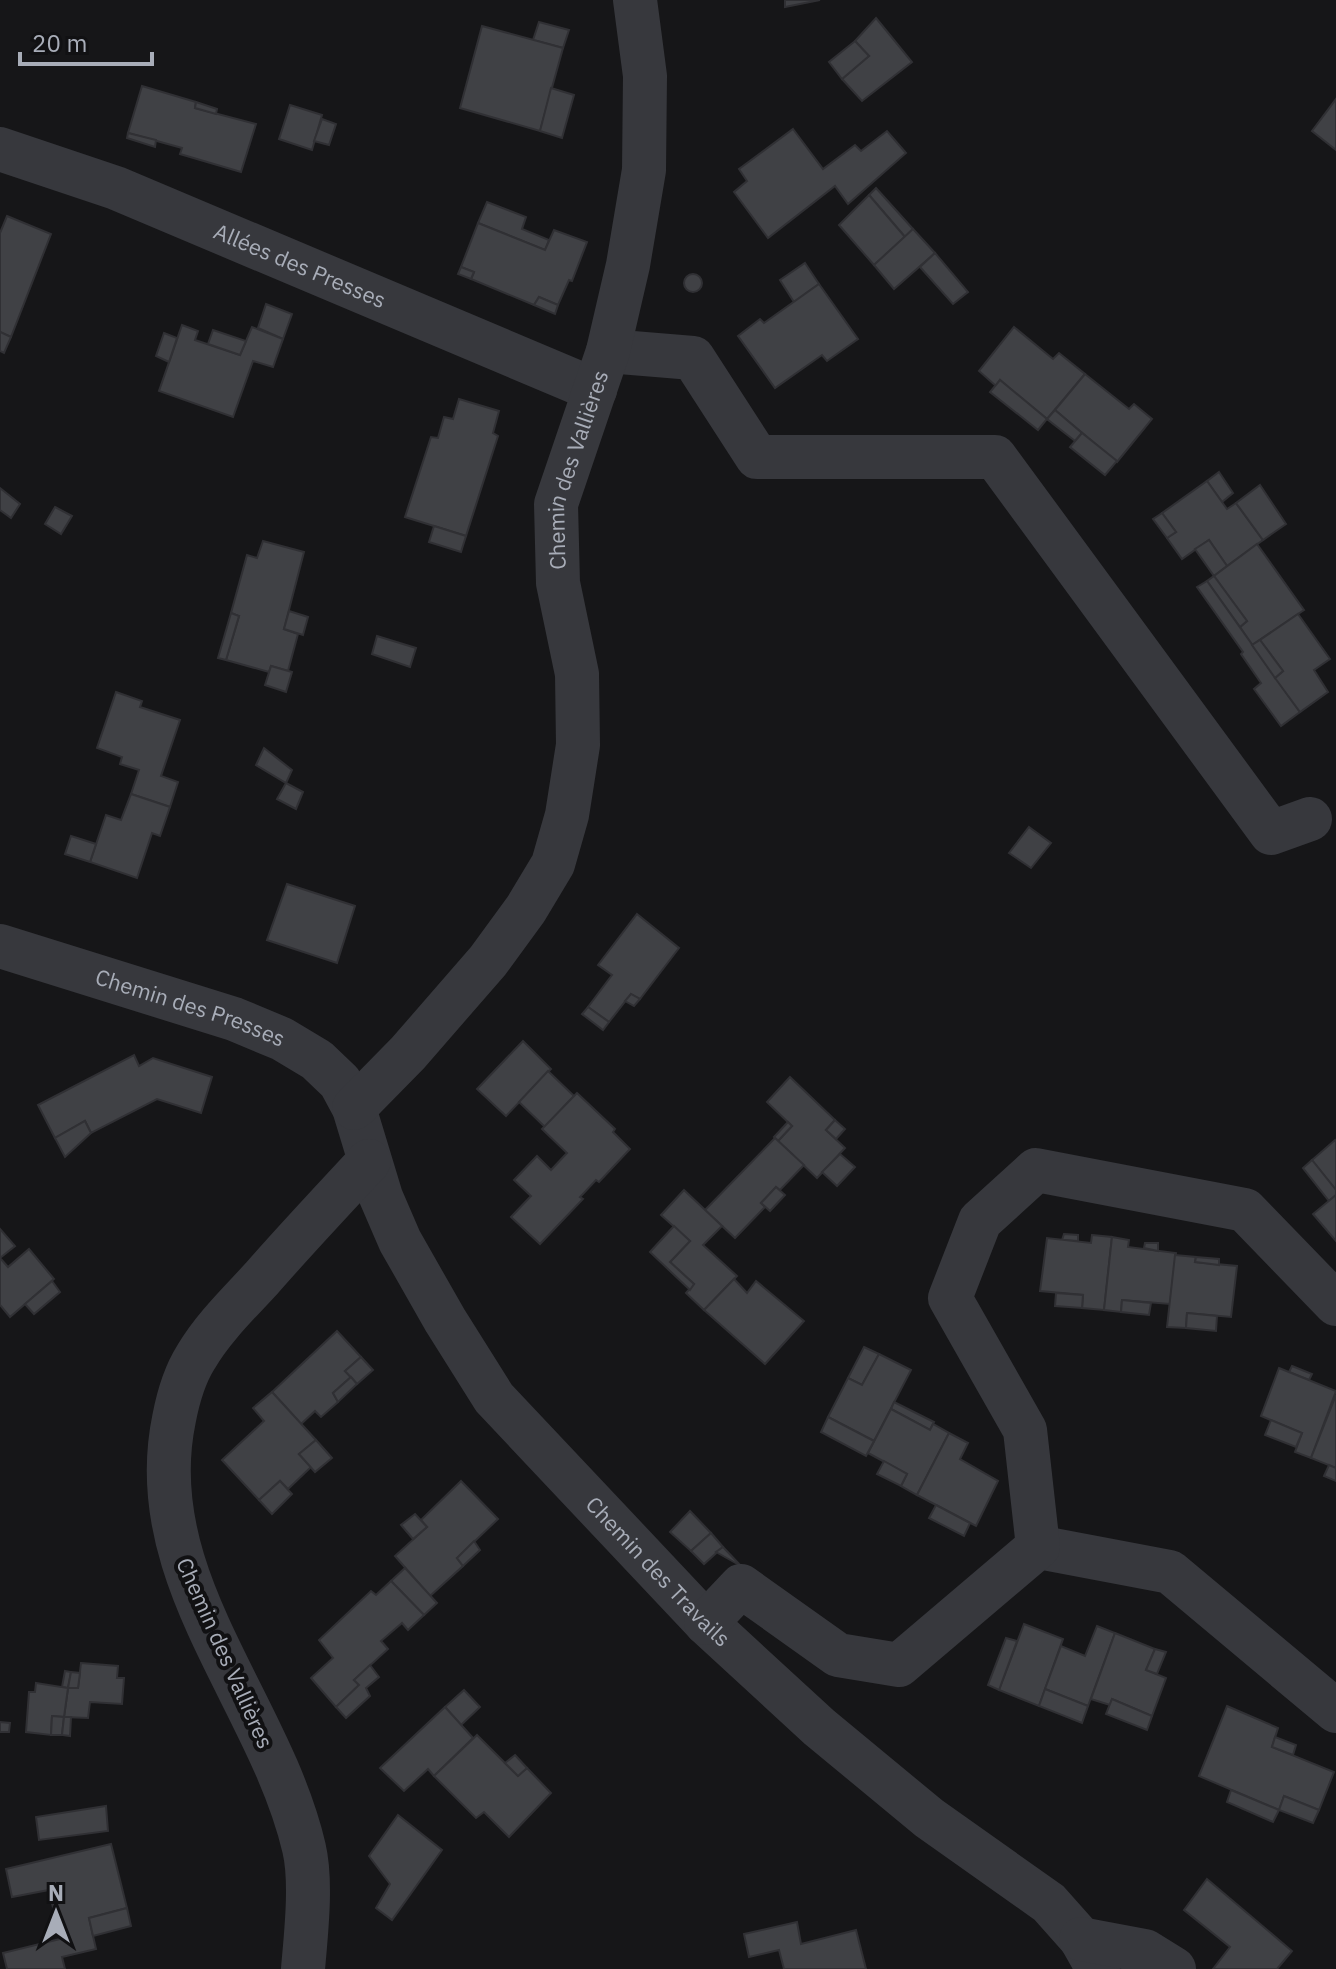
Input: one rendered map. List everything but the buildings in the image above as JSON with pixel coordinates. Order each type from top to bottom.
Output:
[{"type":"street","name":"Chemin des Vallières","points":[[354,1108],[382,1082],[488,961],[526,909],[553,864],[567,815],[578,745],[577,674],[558,583],[556,504],[602,370],[628,265],[644,170],[645,76],[635,0]]},
{"type":"street","name":"Allées des Presses","points":[[0,149],[116,188],[602,370],[693,358],[757,457],[995,457],[1271,833],[1310,819]]},
{"type":"street","name":"Chemin des Presses","points":[[0,946],[234,1019],[282,1039],[317,1060],[340,1082],[354,1108]]},
{"type":"street","name":"Chemin des Travails","points":[[354,1108],[369,1161],[400,1241],[494,1398],[706,1623],[819,1727],[929,1818],[1049,1903],[1090,1954],[1145,1951],[1174,1969]]},
{"type":"street","name":"Chemin des Vallières","points":[[303,1969],[307,1915],[305,1851],[287,1790],[184,1567],[171,1519],[167,1468],[178,1396],[195,1358],[220,1324],[369,1161]]},
{"type":"street","points":[[1038,1547],[1025,1430],[950,1298],[980,1221],[1036,1170],[1245,1210],[1336,1304]]},
{"type":"street","points":[[706,1623],[741,1586],[838,1655],[899,1665],[1038,1547]]},
{"type":"street","points":[[1038,1547],[1170,1572],[1336,1711]]}]
